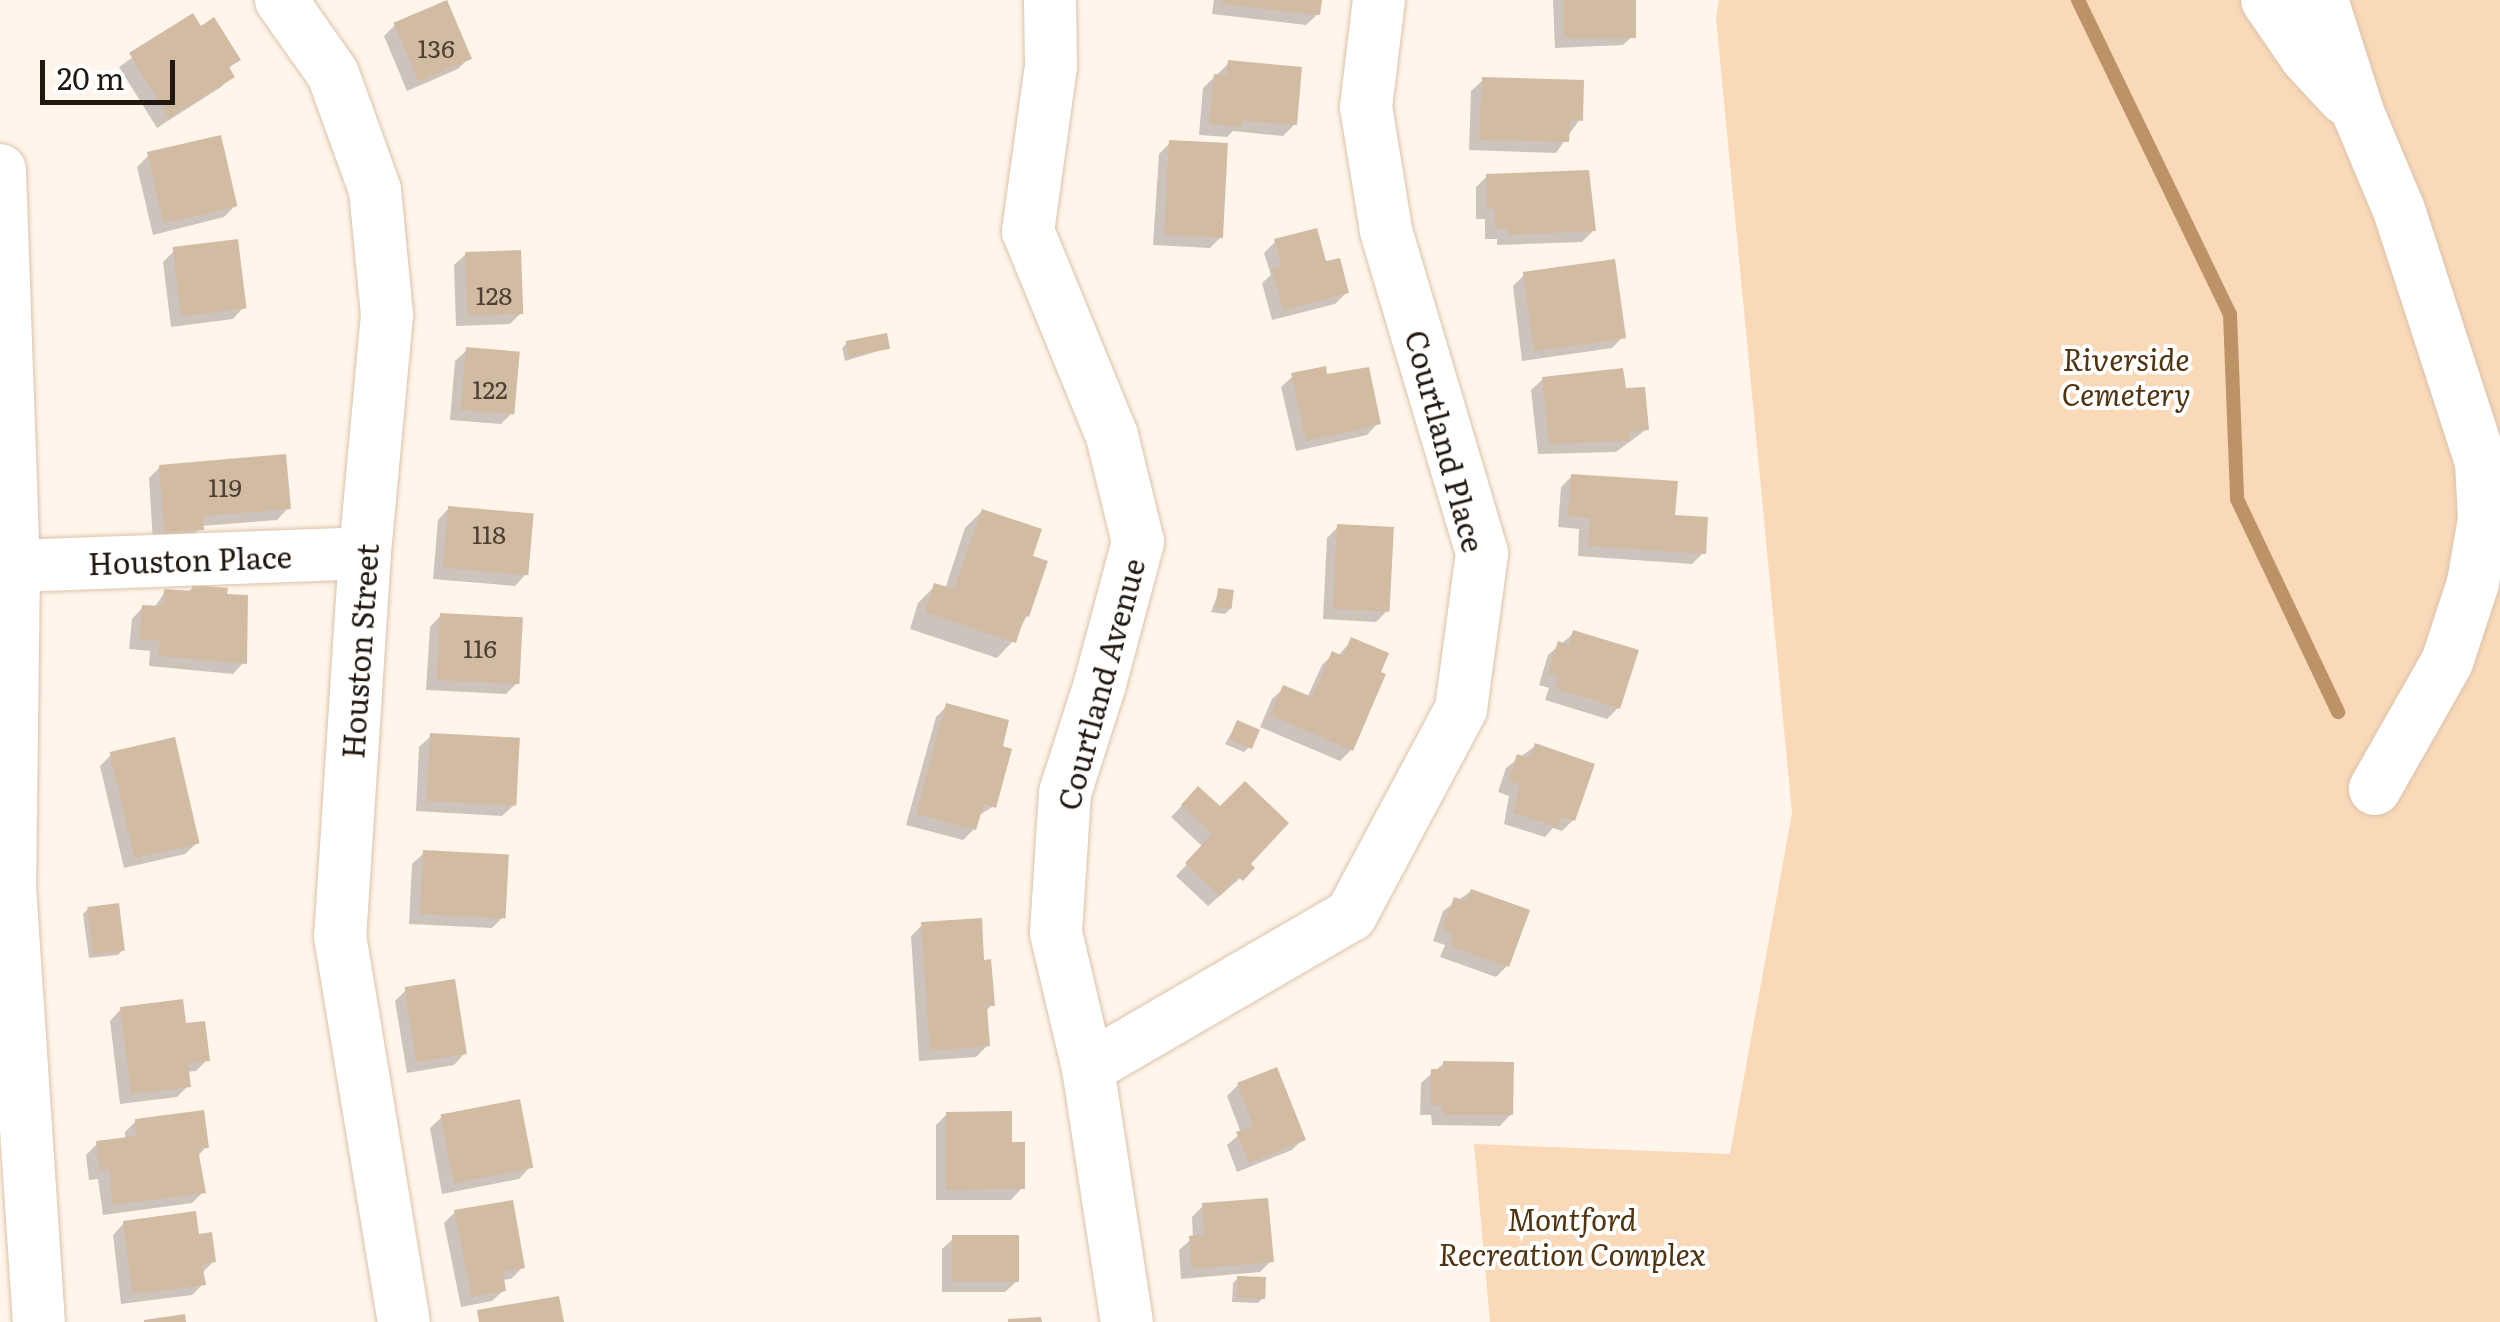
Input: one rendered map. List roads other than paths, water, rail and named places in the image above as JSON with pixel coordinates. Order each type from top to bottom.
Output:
[{"type":"street","name":"Houston Street","points":[[281,0],[333,74],[374,190],[387,315],[365,553],[340,936],[404,1322]]},
{"type":"street","name":"Courtland Avenue","points":[[1050,0],[1050,66],[1028,231],[1112,436],[1138,542],[1100,684],[1065,793],[1056,933],[1088,1068],[1127,1322]]},
{"type":"street","name":"Courtland Place","points":[[1088,1068],[1351,915],[1462,709],[1482,552],[1386,230],[1366,106],[1380,0]]},
{"type":"street","points":[[2267,0],[2306,57],[2359,114]]},
{"type":"street","points":[[2322,0],[2359,114],[2400,210],[2454,370],[2482,462],[2492,522],[2448,662],[2375,789]]},
{"type":"street","points":[[0,170],[14,566],[10,887],[40,1322]]},
{"type":"street","name":"Houston Place","points":[[14,566],[365,553]]},
{"type":"waterway","points":[[2078,0],[2230,314],[2237,499],[2338,712]]},
{"type":"park label","name":"Riverside Cemetery","points":[[2126,375]]},
{"type":"park label","name":"Montford Recreation Complex","points":[[1572,1235]]}]
